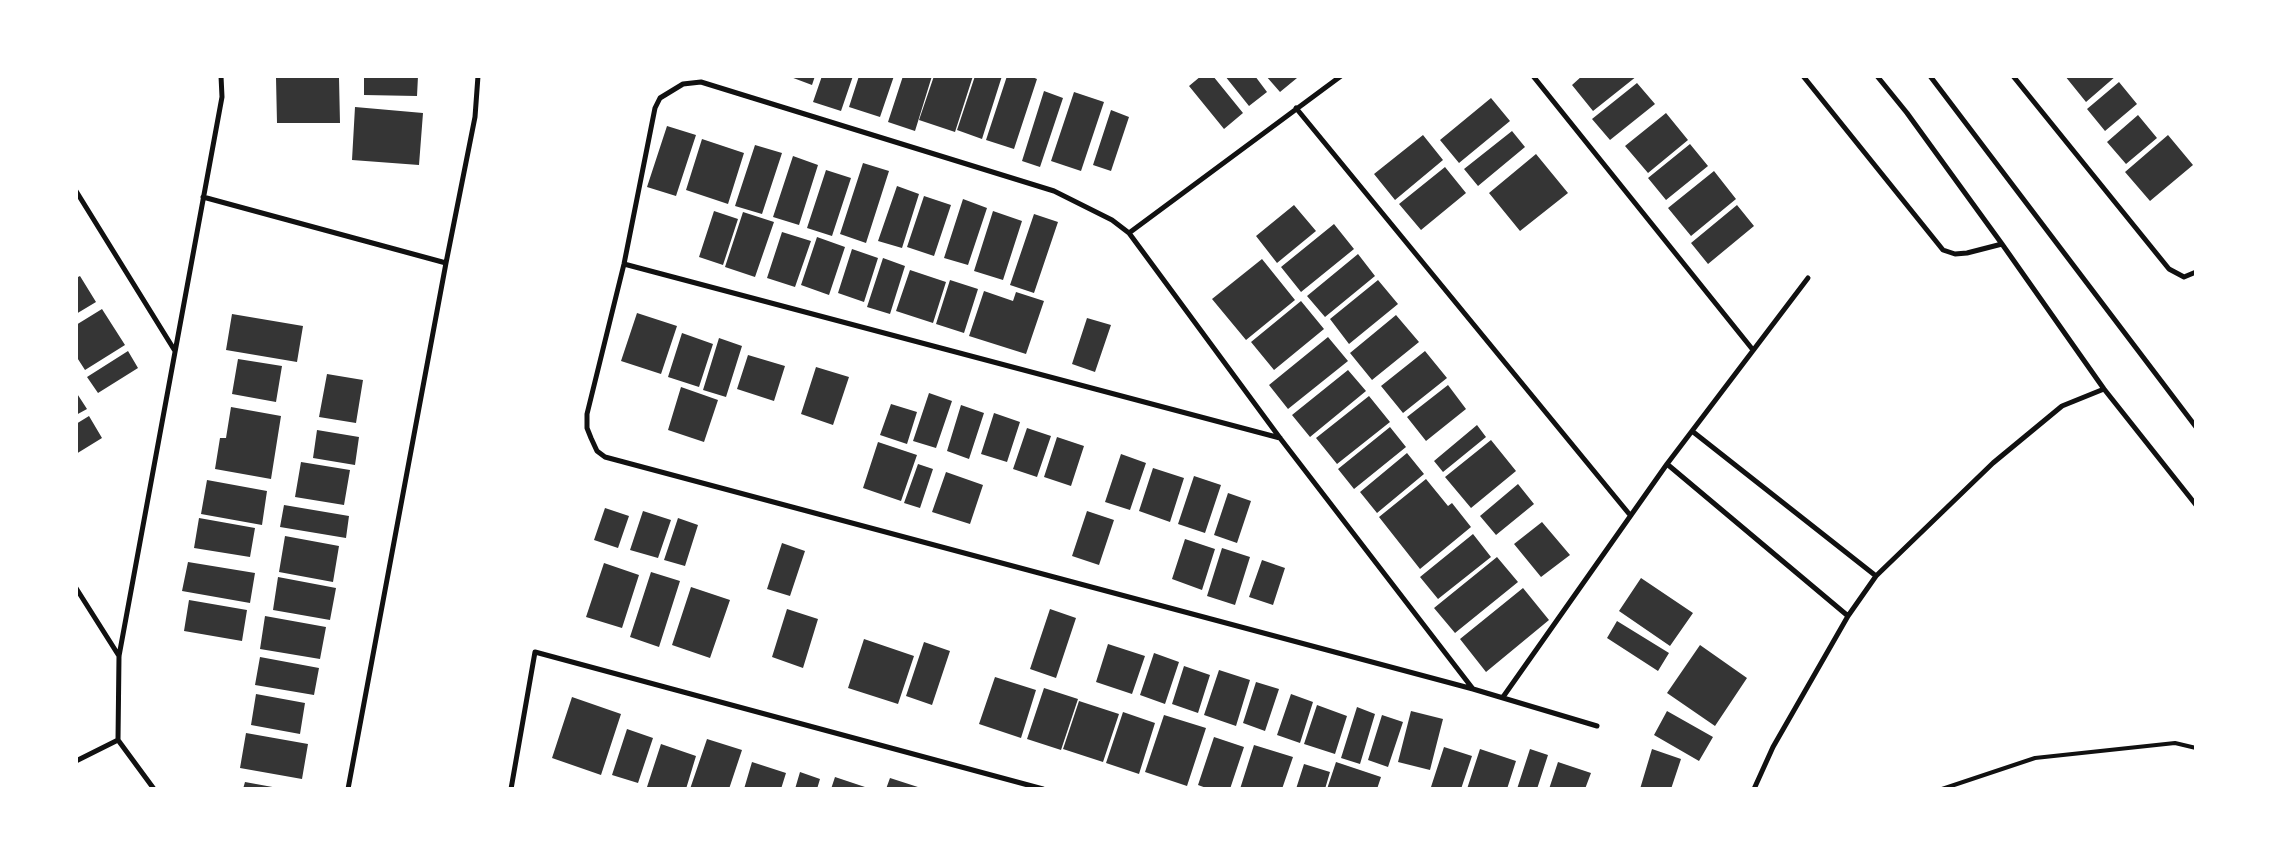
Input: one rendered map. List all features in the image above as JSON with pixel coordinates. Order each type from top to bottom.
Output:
[{"type":"street","points":[[154,789],[118,740],[119,656],[222,97],[221,76]]},
{"type":"street","points":[[348,789],[475,117],[478,76]]},
{"type":"street","points":[[1129,233],[1341,76]]},
{"type":"street","points":[[1533,76],[1753,350]]},
{"type":"street","points":[[1803,76],[1943,250],[1955,254],[1967,253],[2002,244]]},
{"type":"street","points":[[1877,76],[1906,112],[2002,244],[2104,389],[2196,505]]},
{"type":"street","points":[[1930,76],[2196,427]]},
{"type":"street","points":[[2013,76],[2169,269],[2184,277],[2196,272]]},
{"type":"street","points":[[1473,689],[1280,438],[1129,233],[1094,210],[1054,191],[701,82],[683,84],[672,88],[660,98],[655,108],[624,264],[587,414],[587,428],[591,438],[597,450],[605,457],[1473,689],[1503,697],[1596,726]]},
{"type":"street","points":[[1296,108],[1630,515]]},
{"type":"street","points":[[76,191],[175,351]]},
{"type":"street","points":[[203,197],[446,263]]},
{"type":"street","points":[[624,264],[1280,438]]},
{"type":"street","points":[[1503,697],[1667,464],[1808,278]]},
{"type":"street","points":[[1754,789],[1773,748],[1848,616],[1876,576],[1993,464],[2062,406],[2104,389]]},
{"type":"street","points":[[1692,431],[1876,576]]},
{"type":"street","points":[[1667,464],[1848,616]]},
{"type":"street","points":[[76,588],[119,656]]},
{"type":"street","points":[[512,789],[535,652],[1043,789]]},
{"type":"street","points":[[76,761],[118,740]]},
{"type":"lane","points":[[1942,789],[2035,758],[2175,743],[2196,748]]},
{"type":"building","points":[[364,76],[418,76],[417,96],[364,95]]},
{"type":"building","points":[[788,76],[815,76],[812,85]]},
{"type":"building","points":[[822,76],[853,76],[841,111],[813,102]]},
{"type":"building","points":[[859,76],[894,76],[880,117],[849,107]]},
{"type":"building","points":[[903,76],[932,76],[915,131],[888,122]]},
{"type":"building","points":[[934,76],[973,76],[955,132],[919,120]]},
{"type":"building","points":[[975,76],[1002,76],[982,139],[957,130]]},
{"type":"building","points":[[1007,76],[1030,76],[1037,79],[1014,149],[986,140]]},
{"type":"building","points":[[1201,76],[1213,76],[1243,113],[1224,129],[1189,86]]},
{"type":"building","points":[[1225,76],[1255,76],[1267,92],[1249,106]]},
{"type":"building","points":[[1266,76],[1295,76],[1297,78],[1280,92]]},
{"type":"building","points":[[1582,76],[1637,76],[1593,111],[1572,85]]},
{"type":"building","points":[[2065,76],[2116,76],[2086,102]]},
{"type":"building","points":[[276,78],[339,78],[340,123],[277,123]]},
{"type":"building","points":[[2119,82],[2137,104],[2105,131],[2087,109]]},
{"type":"building","points":[[1637,83],[1655,104],[1610,140],[1592,119]]},
{"type":"building","points":[[1044,91],[1063,98],[1040,167],[1022,161]]},
{"type":"building","points":[[1074,92],[1104,102],[1081,171],[1051,161]]},
{"type":"building","points":[[1491,98],[1510,121],[1459,163],[1440,140]]},
{"type":"building","points":[[355,107],[423,113],[419,165],[352,160]]},
{"type":"building","points":[[1111,110],[1129,117],[1111,171],[1093,165]]},
{"type":"building","points":[[1666,113],[1688,140],[1648,173],[1625,146]]},
{"type":"building","points":[[2138,115],[2157,138],[2126,164],[2107,142]]},
{"type":"building","points":[[667,126],[696,135],[676,196],[647,187]]},
{"type":"building","points":[[1512,131],[1525,147],[1478,186],[1464,169]]},
{"type":"building","points":[[1423,135],[1443,160],[1395,200],[1374,174]]},
{"type":"building","points":[[2168,135],[2193,165],[2150,201],[2125,172]]},
{"type":"building","points":[[702,139],[744,153],[728,204],[686,190]]},
{"type":"building","points":[[1690,144],[1708,166],[1666,200],[1648,178]]},
{"type":"building","points":[[755,145],[782,153],[762,214],[735,206]]},
{"type":"building","points":[[1536,154],[1568,193],[1520,231],[1489,193]]},
{"type":"building","points":[[793,156],[818,165],[799,225],[773,217]]},
{"type":"building","points":[[863,163],[889,171],[866,243],[840,234]]},
{"type":"building","points":[[1445,167],[1466,193],[1421,230],[1399,204]]},
{"type":"building","points":[[826,170],[851,178],[832,236],[807,228]]},
{"type":"building","points":[[1714,171],[1736,199],[1691,236],[1668,208]]},
{"type":"building","points":[[897,186],[919,194],[902,248],[878,241]]},
{"type":"building","points":[[924,196],[951,205],[934,256],[907,247]]},
{"type":"building","points":[[963,199],[987,208],[968,265],[944,258]]},
{"type":"building","points":[[1294,205],[1316,231],[1277,263],[1256,236]]},
{"type":"building","points":[[1737,205],[1754,226],[1708,264],[1691,243]]},
{"type":"building","points":[[714,211],[738,219],[723,265],[699,257]]},
{"type":"building","points":[[993,211],[1022,221],[1003,280],[974,271]]},
{"type":"building","points":[[743,212],[774,222],[755,277],[725,267]]},
{"type":"building","points":[[1034,214],[1058,222],[1034,293],[1010,285]]},
{"type":"building","points":[[1334,224],[1354,249],[1301,292],[1281,267]]},
{"type":"building","points":[[782,232],[811,241],[795,287],[767,278]]},
{"type":"building","points":[[817,237],[845,247],[829,295],[801,285]]},
{"type":"building","points":[[852,249],[878,258],[864,302],[838,293]]},
{"type":"building","points":[[1358,254],[1375,276],[1325,317],[1307,296]]},
{"type":"building","points":[[883,258],[905,266],[890,314],[867,307]]},
{"type":"building","points":[[1262,259],[1295,300],[1246,340],[1212,299]]},
{"type":"building","points":[[910,270],[946,282],[933,323],[896,311]]},
{"type":"building","points":[[80,276],[96,302],[76,314],[76,278]]},
{"type":"building","points":[[950,280],[978,289],[964,333],[936,324]]},
{"type":"building","points":[[1378,280],[1398,304],[1349,344],[1330,319]]},
{"type":"building","points":[[984,291],[1013,301],[1016,292],[1044,301],[1026,354],[969,336]]},
{"type":"building","points":[[1301,301],[1324,329],[1274,370],[1251,342]]},
{"type":"building","points":[[102,309],[125,345],[85,370],[76,356],[76,325]]},
{"type":"building","points":[[637,313],[677,326],[661,374],[621,361]]},
{"type":"building","points":[[232,314],[303,326],[297,362],[226,350]]},
{"type":"building","points":[[1396,315],[1419,342],[1372,380],[1350,353]]},
{"type":"building","points":[[1087,318],[1111,325],[1095,372],[1072,364]]},
{"type":"building","points":[[682,333],[713,344],[699,387],[668,377]]},
{"type":"building","points":[[1328,337],[1348,361],[1288,409],[1269,385]]},
{"type":"building","points":[[719,338],[742,346],[726,397],[703,390]]},
{"type":"building","points":[[128,351],[138,368],[98,393],[87,377]]},
{"type":"building","points":[[1425,351],[1447,378],[1403,413],[1381,386]]},
{"type":"building","points":[[748,355],[785,366],[774,401],[737,389]]},
{"type":"building","points":[[238,359],[282,366],[276,402],[232,394]]},
{"type":"building","points":[[816,367],[849,377],[833,425],[801,414]]},
{"type":"building","points":[[1348,370],[1366,391],[1310,437],[1292,415]]},
{"type":"building","points":[[327,374],[363,380],[356,423],[319,417]]},
{"type":"building","points":[[1448,385],[1466,409],[1426,441],[1407,417]]},
{"type":"building","points":[[681,387],[718,400],[704,442],[668,430]]},
{"type":"building","points":[[76,392],[87,409],[76,415]]},
{"type":"building","points":[[929,393],[952,401],[936,448],[913,441]]},
{"type":"building","points":[[1369,396],[1390,422],[1337,464],[1316,438]]},
{"type":"building","points":[[891,404],[917,412],[907,444],[880,435]]},
{"type":"building","points":[[961,405],[984,413],[969,459],[947,451]]},
{"type":"building","points":[[231,407],[281,416],[271,479],[215,469],[220,438],[226,438]]},
{"type":"building","points":[[994,413],[1020,422],[1007,462],[981,454]]},
{"type":"building","points":[[89,416],[102,438],[76,454],[76,424]]},
{"type":"building","points":[[1477,425],[1486,437],[1443,472],[1434,461]]},
{"type":"building","points":[[1390,427],[1406,447],[1354,489],[1338,469]]},
{"type":"building","points":[[1027,428],[1051,436],[1037,477],[1013,469]]},
{"type":"building","points":[[317,430],[359,437],[355,465],[313,458]]},
{"type":"building","points":[[1057,437],[1084,446],[1071,486],[1044,477]]},
{"type":"building","points":[[1491,440],[1516,471],[1471,508],[1445,477]]},
{"type":"building","points":[[878,442],[917,455],[901,501],[863,488]]},
{"type":"building","points":[[1407,453],[1424,474],[1377,513],[1360,492]]},
{"type":"building","points":[[1121,454],[1146,463],[1130,510],[1105,502]]},
{"type":"building","points":[[301,462],[350,470],[344,505],[295,497]]},
{"type":"building","points":[[918,464],[933,469],[920,508],[904,503]]},
{"type":"building","points":[[1153,468],[1184,478],[1170,522],[1139,511]]},
{"type":"building","points":[[946,472],[983,485],[970,524],[932,512]]},
{"type":"building","points":[[1194,476],[1221,485],[1205,533],[1178,524]]},
{"type":"building","points":[[1426,479],[1448,506],[1452,503],[1471,527],[1420,569],[1379,517]]},
{"type":"building","points":[[207,480],[267,491],[262,525],[201,514]]},
{"type":"building","points":[[1518,484],[1534,504],[1496,535],[1480,516]]},
{"type":"building","points":[[1228,493],[1251,501],[1237,543],[1214,535]]},
{"type":"building","points":[[284,505],[349,516],[346,538],[280,527]]},
{"type":"building","points":[[605,508],[629,516],[618,548],[594,540]]},
{"type":"building","points":[[643,511],[671,520],[658,558],[630,550]]},
{"type":"building","points":[[1087,511],[1114,520],[1099,565],[1072,556]]},
{"type":"building","points":[[199,518],[255,528],[250,557],[194,548]]},
{"type":"building","points":[[678,518],[698,525],[685,566],[664,560]]},
{"type":"building","points":[[1542,522],[1570,555],[1541,577],[1514,544]]},
{"type":"building","points":[[1473,534],[1491,557],[1438,599],[1420,577]]},
{"type":"building","points":[[285,536],[339,546],[333,582],[279,572]]},
{"type":"building","points":[[1185,539],[1215,549],[1202,590],[1172,579]]},
{"type":"building","points":[[782,543],[805,551],[790,596],[767,589]]},
{"type":"building","points":[[1222,548],[1250,557],[1235,605],[1207,596]]},
{"type":"building","points":[[1497,557],[1518,582],[1455,633],[1434,608]]},
{"type":"building","points":[[1262,560],[1285,568],[1273,605],[1249,597]]},
{"type":"building","points":[[188,562],[255,573],[250,603],[182,591]]},
{"type":"building","points":[[604,563],[639,575],[622,628],[586,617]]},
{"type":"building","points":[[651,572],[680,581],[659,647],[630,637]]},
{"type":"building","points":[[278,577],[336,588],[330,620],[273,610]]},
{"type":"building","points":[[1641,578],[1693,613],[1670,646],[1619,611]]},
{"type":"building","points":[[691,587],[730,600],[710,658],[672,645]]},
{"type":"building","points":[[1523,588],[1549,620],[1486,672],[1460,639]]},
{"type":"building","points":[[189,600],[247,610],[242,641],[184,631]]},
{"type":"building","points":[[787,609],[818,619],[803,668],[772,657]]},
{"type":"building","points":[[1050,609],[1076,618],[1056,678],[1030,669]]},
{"type":"building","points":[[265,616],[326,627],[320,659],[260,649]]},
{"type":"building","points":[[1617,621],[1669,653],[1658,671],[1607,638]]},
{"type":"building","points":[[864,639],[914,656],[898,704],[848,688]]},
{"type":"building","points":[[924,642],[950,651],[932,705],[906,696]]},
{"type":"building","points":[[1108,644],[1145,656],[1132,694],[1096,682]]},
{"type":"building","points":[[1700,645],[1747,678],[1715,726],[1667,693]]},
{"type":"building","points":[[1154,653],[1179,662],[1165,704],[1140,695]]},
{"type":"building","points":[[260,657],[319,668],[314,695],[255,685]]},
{"type":"building","points":[[1184,666],[1210,675],[1198,713],[1172,704]]},
{"type":"building","points":[[1219,670],[1250,680],[1236,726],[1204,715]]},
{"type":"building","points":[[995,677],[1036,690],[1021,738],[979,724]]},
{"type":"building","points":[[1256,682],[1279,689],[1265,731],[1243,723]]},
{"type":"building","points":[[1044,688],[1078,699],[1061,750],[1027,739]]},
{"type":"building","points":[[256,694],[305,703],[300,734],[251,725]]},
{"type":"building","points":[[1291,694],[1313,702],[1300,743],[1277,735]]},
{"type":"building","points":[[572,697],[621,714],[601,775],[552,758]]},
{"type":"building","points":[[1079,701],[1119,714],[1103,762],[1063,749]]},
{"type":"building","points":[[1317,705],[1347,716],[1335,754],[1304,744]]},
{"type":"building","points":[[1357,707],[1375,714],[1360,764],[1341,758]]},
{"type":"building","points":[[1411,711],[1443,719],[1430,770],[1398,762]]},
{"type":"building","points":[[1667,711],[1713,737],[1699,761],[1654,735]]},
{"type":"building","points":[[1123,712],[1155,723],[1139,774],[1106,763]]},
{"type":"building","points":[[1164,715],[1206,728],[1187,786],[1145,772]]},
{"type":"building","points":[[1382,715],[1403,722],[1388,767],[1368,760]]},
{"type":"building","points":[[627,729],[653,738],[638,783],[612,775]]},
{"type":"building","points":[[246,733],[308,744],[302,779],[240,768]]},
{"type":"building","points":[[1214,737],[1244,747],[1230,789],[1209,789],[1198,785]]},
{"type":"building","points":[[707,739],[742,750],[729,789],[690,789]]},
{"type":"building","points":[[661,744],[696,756],[686,789],[647,787]]},
{"type":"building","points":[[1254,745],[1293,757],[1282,789],[1240,789]]},
{"type":"building","points":[[1444,747],[1472,756],[1461,789],[1431,787]]},
{"type":"building","points":[[1480,749],[1516,761],[1507,789],[1467,789]]},
{"type":"building","points":[[1530,749],[1548,755],[1537,789],[1517,789]]},
{"type":"building","points":[[1652,749],[1681,759],[1671,789],[1640,789]]},
{"type":"building","points":[[752,762],[786,773],[781,789],[744,789]]},
{"type":"building","points":[[1336,762],[1381,777],[1377,789],[1327,789]]},
{"type":"building","points":[[1558,762],[1591,773],[1585,789],[1549,789]]},
{"type":"building","points":[[1304,764],[1330,772],[1325,789],[1296,789]]},
{"type":"building","points":[[800,772],[820,779],[817,789],[795,789]]},
{"type":"building","points":[[835,777],[868,788],[868,789],[831,789]]},
{"type":"building","points":[[890,778],[921,788],[921,789],[886,789]]},
{"type":"building","points":[[245,782],[278,788],[243,789]]}]
